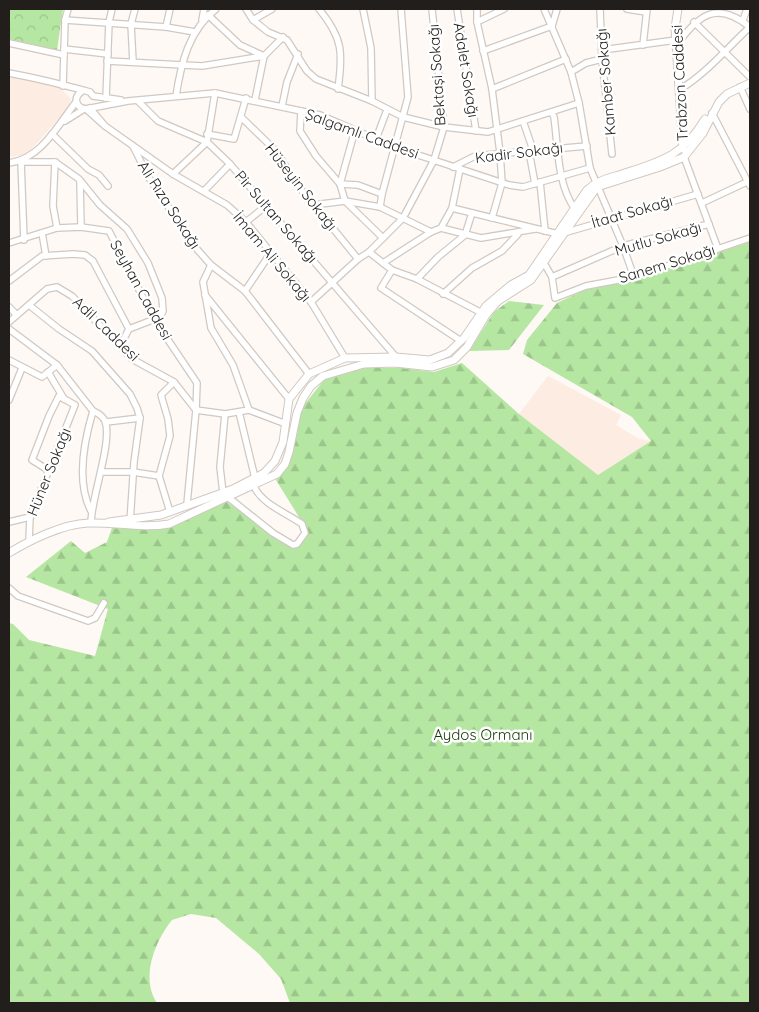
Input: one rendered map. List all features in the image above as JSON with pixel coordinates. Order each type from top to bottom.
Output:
[{"type":"main road","name":"Trabzon Caddesi","points":[[678,9],[676,43],[684,157]]},
{"type":"main road","points":[[9,553],[29,541],[69,527],[91,523],[129,527],[153,527],[169,524],[264,473],[275,461],[283,442],[290,399],[309,374],[345,358],[396,357],[430,360],[448,353],[511,285],[529,275],[587,190],[658,162],[683,148],[725,91],[750,77]]},
{"type":"main road","points":[[102,523],[170,512],[187,504],[254,486],[277,474],[285,464],[297,413],[304,398],[318,380],[333,372],[364,364],[394,363],[432,367],[444,365],[454,360],[467,347],[483,314],[498,301],[531,280],[567,232],[596,185],[660,168],[684,157],[703,133],[712,113],[727,94],[750,83]]},
{"type":"street","points":[[68,9],[65,20],[64,86],[76,101]]},
{"type":"street","points":[[106,98],[109,22],[112,9]]},
{"type":"street","points":[[133,62],[131,24],[135,9]]},
{"type":"street","points":[[166,27],[170,9]]},
{"type":"street","points":[[202,20],[204,9]]},
{"type":"street","points":[[176,96],[180,65],[195,32],[202,20],[216,9]]},
{"type":"street","points":[[246,9],[253,20],[268,32],[283,37],[298,54],[307,71],[316,79],[338,89],[372,100],[387,110],[403,117],[444,127],[488,132],[579,104]]},
{"type":"street","points":[[253,20],[272,9]]},
{"type":"street","points":[[319,9],[332,25],[342,55],[338,89]]},
{"type":"street","points":[[363,9],[371,48],[372,100]]},
{"type":"street","points":[[380,207],[408,97],[401,9]]},
{"type":"street","name":"Bektaşi Sokağı","points":[[311,302],[334,283],[358,259],[369,252],[403,218],[434,160],[444,127],[432,9]]},
{"type":"street","name":"Adalet Sokağı","points":[[457,9],[476,131]]},
{"type":"street","points":[[477,9],[477,22],[492,89],[500,153],[502,183],[492,218]]},
{"type":"street","points":[[477,22],[504,9]]},
{"type":"street","points":[[544,9],[571,72],[579,104],[590,168],[624,246],[634,277]]},
{"type":"street","points":[[552,26],[557,9]]},
{"type":"street","name":"Kamber Sokağı","points":[[600,9],[602,59],[612,154]]},
{"type":"street","points":[[627,9],[647,10],[642,45]]},
{"type":"street","points":[[743,20],[748,9]]},
{"type":"street","points":[[602,50],[676,43],[694,22],[714,10],[728,11],[743,20],[750,27],[705,72],[679,90]]},
{"type":"street","points":[[208,15],[240,45],[264,56]]},
{"type":"street","points":[[65,20],[166,27],[195,32]]},
{"type":"street","points":[[694,22],[750,77]]},
{"type":"street","points":[[483,50],[552,26]]},
{"type":"street","points":[[255,100],[264,56],[283,37]]},
{"type":"street","points":[[9,43],[64,52],[108,54]]},
{"type":"street","points":[[282,106],[286,82],[298,54]]},
{"type":"street","points":[[107,61],[202,66],[264,56]]},
{"type":"street","points":[[492,89],[566,59]]},
{"type":"street","points":[[571,72],[586,62],[602,59]]},
{"type":"street","points":[[9,73],[81,92],[87,91],[94,96],[128,101]]},
{"type":"street","points":[[740,87],[750,109]]},
{"type":"street","points":[[21,162],[63,122],[81,92]]},
{"type":"street","points":[[173,174],[207,142],[216,93]]},
{"type":"street","name":"Şalgamlı Caddesi","points":[[128,101],[216,93],[246,98],[320,115],[396,147],[502,183],[523,187],[590,168]]},
{"type":"street","points":[[88,108],[94,96]]},
{"type":"street","points":[[207,134],[234,139],[246,98]]},
{"type":"street","name":"Pir Sultan Sokağı","points":[[138,100],[158,121],[207,142],[230,164],[396,357]]},
{"type":"street","name":"İmam Ali Sokağı","points":[[76,101],[88,108],[105,126],[173,174],[226,205],[246,222],[270,254],[311,302],[345,358]]},
{"type":"street","points":[[63,122],[88,108],[128,101]]},
{"type":"street","points":[[376,139],[387,110]]},
{"type":"street","points":[[301,111],[300,131],[325,169],[340,184],[345,201],[383,238]]},
{"type":"street","points":[[552,113],[562,176],[574,209]]},
{"type":"street","points":[[702,204],[749,183],[712,113]]},
{"type":"street","name":"Hüseyin Sokağı","points":[[241,117],[276,151],[313,205],[358,259]]},
{"type":"street","points":[[523,121],[531,151],[545,231]]},
{"type":"street","points":[[340,184],[355,130]]},
{"type":"street","points":[[52,134],[88,169],[99,175],[108,186]]},
{"type":"street","name":"Ali Rıza Sokağı","points":[[132,144],[149,178],[195,247],[211,264],[245,291],[309,374]]},
{"type":"street","name":"Kadir Sokağı","points":[[453,167],[475,156],[587,146]]},
{"type":"street","points":[[684,157],[718,249]]},
{"type":"street","points":[[21,162],[24,240]]},
{"type":"street","points":[[55,162],[53,206],[57,228]]},
{"type":"street","points":[[9,164],[55,162],[80,181],[100,205],[127,229],[148,263],[162,298],[163,312],[160,317],[129,329],[120,346]]},
{"type":"street","points":[[204,191],[230,164]]},
{"type":"street","points":[[441,228],[452,208],[460,169]]},
{"type":"street","points":[[80,181],[81,227]]},
{"type":"street","points":[[340,184],[358,186],[382,194]]},
{"type":"street","name":"İtaat Sokağı","points":[[567,232],[698,194]]},
{"type":"street","points":[[313,205],[345,201],[380,207],[431,232]]},
{"type":"street","points":[[246,222],[266,206]]},
{"type":"street","points":[[452,208],[558,234]]},
{"type":"street","points":[[417,279],[438,257],[465,235],[472,213]]},
{"type":"street","name":"Mutlu Sokağı","points":[[552,277],[624,246],[709,224]]},
{"type":"street","name":"Seyhan Caddesi","points":[[9,243],[24,240],[57,228],[81,227],[109,231],[154,319],[197,383],[187,504]]},
{"type":"street","points":[[383,263],[431,232],[441,228],[481,238],[518,234],[537,229]]},
{"type":"street","points":[[42,233],[46,256]]},
{"type":"street","points":[[443,294],[472,268],[502,251],[518,234]]},
{"type":"street","name":"Sanem Sokağı","points":[[552,277],[555,298],[586,286],[634,277],[750,238]]},
{"type":"street","points":[[369,252],[392,270],[417,279],[483,314]]},
{"type":"street","points":[[245,291],[270,254]]},
{"type":"street","points":[[9,280],[42,256],[85,255],[93,261],[129,329]]},
{"type":"street","points":[[544,263],[552,277]]},
{"type":"street","points":[[211,264],[203,282],[211,328],[233,365],[248,410]]},
{"type":"street","points":[[392,270],[381,288],[461,341]]},
{"type":"street","name":"Adil Caddesi","points":[[9,322],[47,289],[57,287],[72,296],[132,359],[174,382],[196,410]]},
{"type":"street","points":[[204,293],[290,399]]},
{"type":"street","points":[[30,305],[59,329],[92,351],[130,394],[140,418],[133,472],[129,527]]},
{"type":"street","points":[[9,307],[17,315]]},
{"type":"street","points":[[9,329],[57,365],[93,411],[100,414],[106,422],[101,472],[91,511],[91,523]]},
{"type":"street","points":[[9,360],[42,377],[57,365]]},
{"type":"street","points":[[9,400],[22,368]]},
{"type":"street","points":[[48,372],[64,400]]},
{"type":"street","points":[[170,512],[159,476],[170,436],[168,419],[161,395],[174,382]]},
{"type":"street","points":[[48,470],[32,460],[59,396],[64,400]]},
{"type":"street","name":"Hüner Sokağı","points":[[29,541],[30,517],[75,405],[64,400]]},
{"type":"street","points":[[196,410],[225,414],[248,410],[286,424]]},
{"type":"street","points":[[91,511],[85,499],[83,482],[88,430],[93,411]]},
{"type":"street","points":[[239,412],[255,478]]},
{"type":"street","points":[[225,414],[220,468],[226,495],[273,533],[293,545],[297,544],[305,533],[302,524],[268,502],[257,492],[254,486]]},
{"type":"street","points":[[106,422],[140,418]]},
{"type":"street","points":[[101,472],[133,472],[159,476]]},
{"type":"street","points":[[9,522],[18,518],[30,517]]},
{"type":"street","points":[[9,588],[18,596],[88,621],[95,618],[104,603]]},
{"type":"shaded area","points":[[9,75],[57,85],[71,99],[69,107],[26,155],[9,157]]},
{"type":"shaded area","points":[[548,376],[621,415],[616,425],[639,439],[651,441],[598,475],[519,414]]},
{"type":"green space","points":[[9,9],[63,9],[57,50],[9,39]]},
{"type":"green space","name":"Aydos Ormanı","points":[[750,242],[750,1003],[290,1003],[281,979],[259,954],[216,918],[191,914],[172,920],[155,949],[150,971],[150,982],[152,993],[157,1003],[9,1003],[9,623],[13,624],[29,640],[95,656],[108,609],[26,577],[71,541],[85,553],[107,542],[112,528],[156,529],[224,500],[292,547],[307,530],[276,480],[283,469],[300,410],[324,380],[360,368],[402,368],[434,372],[462,363],[519,414],[598,475],[651,441],[632,417],[523,354],[527,340],[557,303],[587,289],[634,280]]},
{"type":"green space","points":[[509,301],[544,305],[509,350],[469,351],[494,312]]}]
